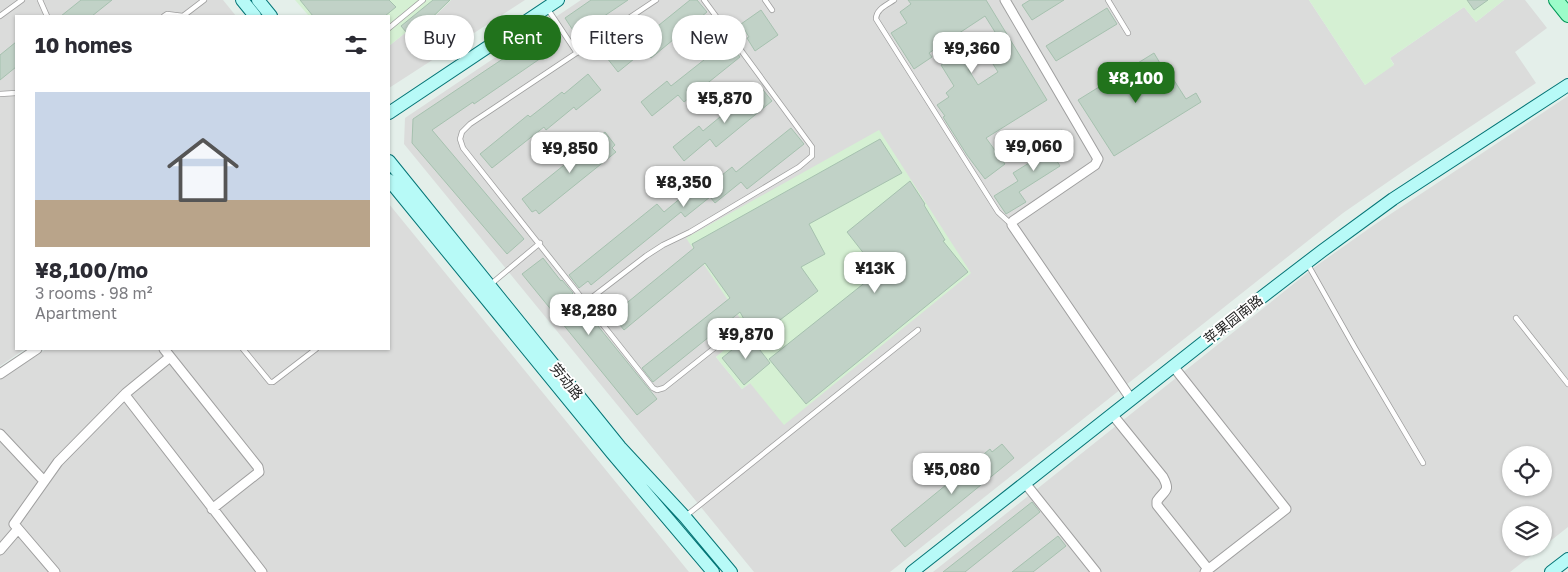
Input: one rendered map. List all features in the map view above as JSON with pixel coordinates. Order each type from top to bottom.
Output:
[{"type":"main road","points":[[1556,0],[1568,15]]},
{"type":"street","points":[[242,0],[254,15]]},
{"type":"street","points":[[258,0],[270,15]]},
{"type":"street","points":[[390,112],[558,0]]},
{"type":"street","points":[[1005,0],[1098,159],[1095,165],[1013,221],[1012,225],[1131,399]]},
{"type":"street","name":"苹果园南路","points":[[912,572],[1307,262],[1393,199],[1568,85]]},
{"type":"street","name":"劳动路","points":[[390,162],[620,447],[685,517],[731,572]]},
{"type":"street","name":"劳动路","points":[[390,181],[606,446],[713,572]]},
{"type":"street","points":[[0,374],[36,350]]},
{"type":"street","points":[[165,350],[258,467],[259,472],[212,509]]},
{"type":"street","points":[[0,550],[58,462],[124,395],[170,357]]},
{"type":"street","points":[[1112,414],[1163,477],[1167,485],[1166,491],[1159,498],[1157,505],[1207,571],[1286,509],[1173,366]]},
{"type":"street","points":[[124,395],[262,572]]},
{"type":"street","points":[[0,434],[44,481]]},
{"type":"street","points":[[1025,483],[1096,572]]},
{"type":"street","points":[[16,526],[55,572]]},
{"type":"street","points":[[1552,572],[1568,559]]},
{"type":"lane","points":[[0,16],[22,0]]},
{"type":"lane","points":[[40,0],[47,15]]},
{"type":"lane","points":[[184,15],[204,0]]},
{"type":"lane","points":[[390,27],[423,0]]},
{"type":"lane","points":[[634,15],[656,0]]},
{"type":"lane","points":[[586,302],[663,244],[690,232],[799,167],[812,156],[812,148],[704,0]]},
{"type":"lane","points":[[765,0],[772,10]]},
{"type":"lane","points":[[894,0],[879,10],[876,18],[998,212],[1012,225]]},
{"type":"lane","points":[[1108,0],[1128,33]]},
{"type":"lane","points":[[547,8],[571,44]]},
{"type":"lane","points":[[571,57],[470,124],[462,132],[460,139],[463,148],[653,388],[657,390],[664,388],[737,330]]},
{"type":"lane","points":[[0,94],[15,93]]},
{"type":"lane","points":[[489,285],[540,243]]},
{"type":"lane","points":[[1307,262],[1423,463]]},
{"type":"lane","points":[[1516,318],[1568,384]]},
{"type":"lane","points":[[685,517],[918,330]]},
{"type":"lane","points":[[244,350],[270,382],[273,382],[315,350]]},
{"type":"shaded area","points":[[0,0],[223,0],[235,15],[15,15],[15,350],[24,350],[0,366]]},
{"type":"shaded area","points":[[295,0],[451,0],[436,15],[405,15],[405,33],[390,45],[390,15],[308,15]]},
{"type":"shaded area","points":[[451,0],[525,0],[502,15],[484,15],[484,27],[474,33],[474,15],[436,15]]},
{"type":"shaded area","points":[[581,0],[1309,0],[1365,85],[1394,64],[1390,58],[1464,7],[1476,22],[1504,0],[1525,0],[1547,28],[1515,52],[1536,83],[1343,213],[890,572],[754,572],[404,144],[405,118],[492,60],[561,60],[561,15],[559,15]],"holes":[[[748,331],[750,383],[742,389],[716,357]]]},
{"type":"shaded area","points":[[1309,0],[1504,0],[1476,22],[1464,7],[1390,58],[1394,65],[1365,85]]},
{"type":"shaded area","points":[[405,33],[405,60],[432,60],[390,87],[390,45]]},
{"type":"shaded area","points":[[1568,96],[1568,527],[1552,540],[1552,506],[1502,506],[1502,556],[1531,556],[1510,572],[933,572],[1316,266],[1374,225]]},
{"type":"shaded area","points":[[879,130],[971,273],[784,425],[750,383],[742,389],[716,357],[748,330],[686,238]]},
{"type":"shaded area","points":[[390,205],[689,572],[0,572],[0,380],[45,350],[390,350]]},
{"type":"building","points":[[81,0],[112,0],[93,15],[62,15]]},
{"type":"building","points":[[300,0],[389,0],[396,7],[386,15],[312,15]]},
{"type":"building","points":[[433,0],[450,0],[435,15],[415,15]]},
{"type":"building","points":[[591,0],[628,0],[606,15],[571,15],[571,27],[565,18]]},
{"type":"building","points":[[690,0],[697,0],[707,12],[703,15],[672,15],[672,41],[662,49],[662,23]]},
{"type":"building","points":[[908,0],[986,0],[1047,100],[986,138],[1005,164],[985,179],[967,155],[937,105],[949,97],[946,93],[954,86],[941,65],[995,32],[985,16],[929,53],[932,57],[914,69],[891,33],[907,23],[900,12],[911,4]],"holes":[[[988,56],[998,72],[978,85],[968,69]]]},
{"type":"building","points":[[1030,0],[1064,0],[1032,20],[1022,5]]},
{"type":"building","points":[[1467,0],[1488,0],[1474,10]]},
{"type":"building","points":[[1107,8],[1117,24],[1056,61],[1046,46]]},
{"type":"building","points":[[761,10],[778,35],[755,51],[747,38],[749,37],[746,32],[746,20]]},
{"type":"building","points":[[405,23],[405,31],[401,26]]},
{"type":"building","points":[[15,43],[15,68],[0,80],[0,55]]},
{"type":"building","points":[[1154,53],[1167,75],[1170,74],[1186,99],[1196,93],[1201,102],[1114,156],[1078,100]]},
{"type":"building","points":[[501,60],[538,60],[432,130],[524,239],[507,254],[412,143],[413,119]]},
{"type":"building","points":[[609,60],[633,60],[618,72]]},
{"type":"building","points":[[704,60],[736,60],[684,102],[678,95],[652,116],[641,102],[667,81],[671,86]]},
{"type":"building","points":[[588,74],[601,90],[576,110],[574,107],[546,130],[544,127],[492,168],[480,154],[528,115],[530,117],[562,92],[564,94]]},
{"type":"building","points":[[759,85],[772,101],[716,147],[710,139],[684,161],[673,147],[699,126],[703,131]]},
{"type":"building","points":[[791,128],[804,144],[747,189],[741,182],[715,203],[710,197],[685,217],[681,212],[591,285],[588,281],[579,288],[569,275],[657,204],[664,212],[701,181],[706,188],[732,167],[736,172]]},
{"type":"building","points":[[1062,130],[1073,147],[1055,158],[1060,166],[1019,192],[1026,202],[1006,214],[994,196],[1018,181],[1013,173],[1050,150],[1045,141]]},
{"type":"building","points":[[605,132],[615,145],[612,148],[616,152],[539,214],[536,210],[532,212],[522,199]]},
{"type":"building","points":[[880,139],[902,173],[809,224],[825,254],[801,267],[818,291],[755,339],[740,312],[653,382],[642,368],[730,298],[705,263],[624,330],[612,315],[694,248],[692,244]]},
{"type":"building","points":[[910,181],[945,240],[943,241],[968,272],[806,404],[769,359],[877,273],[847,232]]},
{"type":"building","points":[[543,258],[657,399],[637,415],[522,274]]},
{"type":"building","points":[[749,336],[770,363],[744,385],[722,358]]},
{"type":"building","points":[[1002,444],[1014,458],[905,547],[891,530],[990,449],[992,452]]},
{"type":"building","points":[[1032,502],[1040,512],[965,572],[943,572]]},
{"type":"building","points":[[1058,536],[1066,546],[1033,572],[1012,572]]}]
